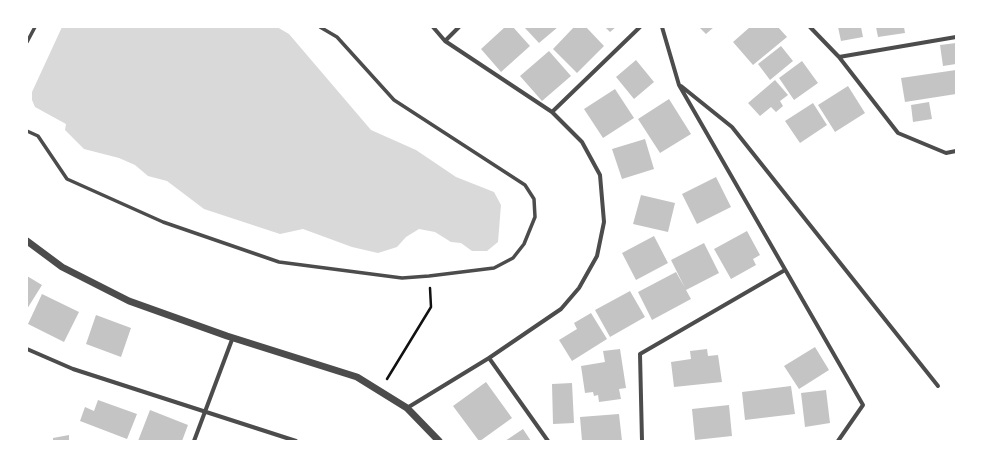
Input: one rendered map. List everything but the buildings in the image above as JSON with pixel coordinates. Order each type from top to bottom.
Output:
[{"type":"street","points":[[27,42],[35,27]]},
{"type":"street","points":[[27,131],[38,136],[67,179],[163,222],[279,262],[402,278],[494,268],[513,258],[524,244],[535,216],[534,199],[525,185],[394,100],[337,37],[320,27]]},
{"type":"street","points":[[407,408],[489,358],[561,309],[579,288],[597,256],[604,222],[600,175],[582,142],[552,112],[445,41],[433,27]]},
{"type":"street","points":[[445,41],[459,27]]},
{"type":"street","points":[[552,112],[640,27]]},
{"type":"street","points":[[662,27],[679,85],[863,405],[838,441]]},
{"type":"street","points":[[810,27],[839,57],[898,133],[946,152],[956,151]]},
{"type":"street","points":[[839,57],[956,37]]},
{"type":"street","points":[[679,85],[732,127],[938,386]]},
{"type":"street","points":[[27,241],[62,267],[129,301],[233,337],[357,377],[407,408],[439,441]]},
{"type":"street","points":[[642,441],[640,354],[785,270]]},
{"type":"street","points":[[194,441],[233,337]]},
{"type":"street","points":[[27,349],[73,369],[296,441]]},
{"type":"street","points":[[489,358],[548,441]]},
{"type":"path","points":[[380,391],[431,306],[429,276]]},
{"type":"shaded area","points":[[62,27],[277,27],[289,34],[371,130],[416,150],[456,177],[494,192],[501,205],[498,242],[487,251],[472,251],[461,243],[451,242],[435,232],[419,229],[406,237],[397,247],[378,253],[352,247],[303,229],[280,234],[204,209],[167,181],[148,176],[135,165],[119,158],[84,149],[65,130],[66,124],[35,107],[32,100],[32,92]]}]
